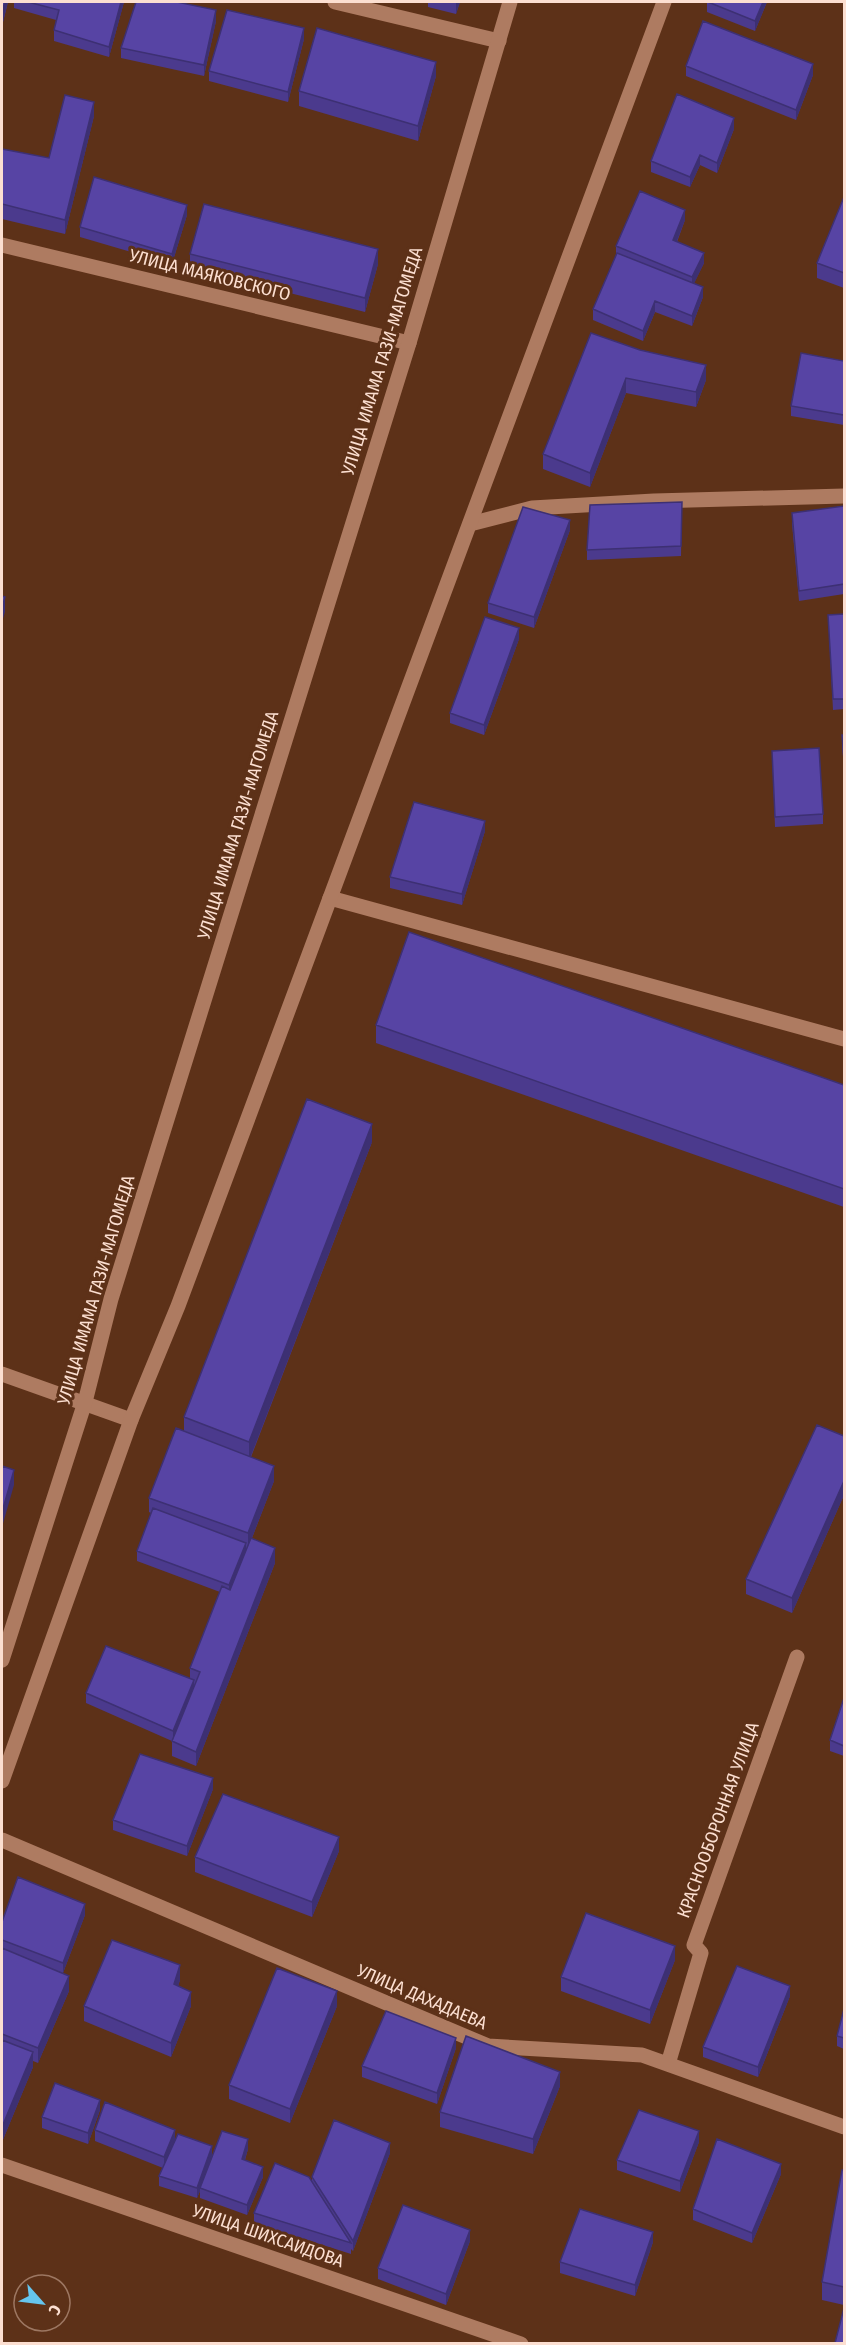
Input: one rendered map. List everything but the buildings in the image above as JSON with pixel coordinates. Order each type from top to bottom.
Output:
[{"type":"main road","points":[[335,2],[499,41]]},
{"type":"main road","name":"УЛИЦА ИМАМА ГАЗИ-МАГОМЕДА","points":[[2,1660],[85,1402],[115,1288],[409,343],[510,2]]},
{"type":"main road","points":[[2,1781],[131,1420],[178,1306],[664,2]]},
{"type":"main road","name":"УЛИЦА МАЯКОВСКОГО","points":[[2,245],[409,343]]},
{"type":"main road","points":[[470,524],[532,508],[654,501],[844,496]]},
{"type":"main road","points":[[330,898],[844,1039]]},
{"type":"main road","points":[[2,1374],[131,1420]]},
{"type":"main road","name":"КРАСНООБОРОННАЯ УЛИЦА","points":[[668,2064],[701,1953],[694,1945],[797,1658]]},
{"type":"main road","name":"УЛИЦА ДАХАДАЕВА","points":[[2,1840],[488,2046],[642,2055],[844,2127]]},
{"type":"main road","name":"УЛИЦА ШИХСАИДОВА","points":[[2,2165],[522,2343]]}]
